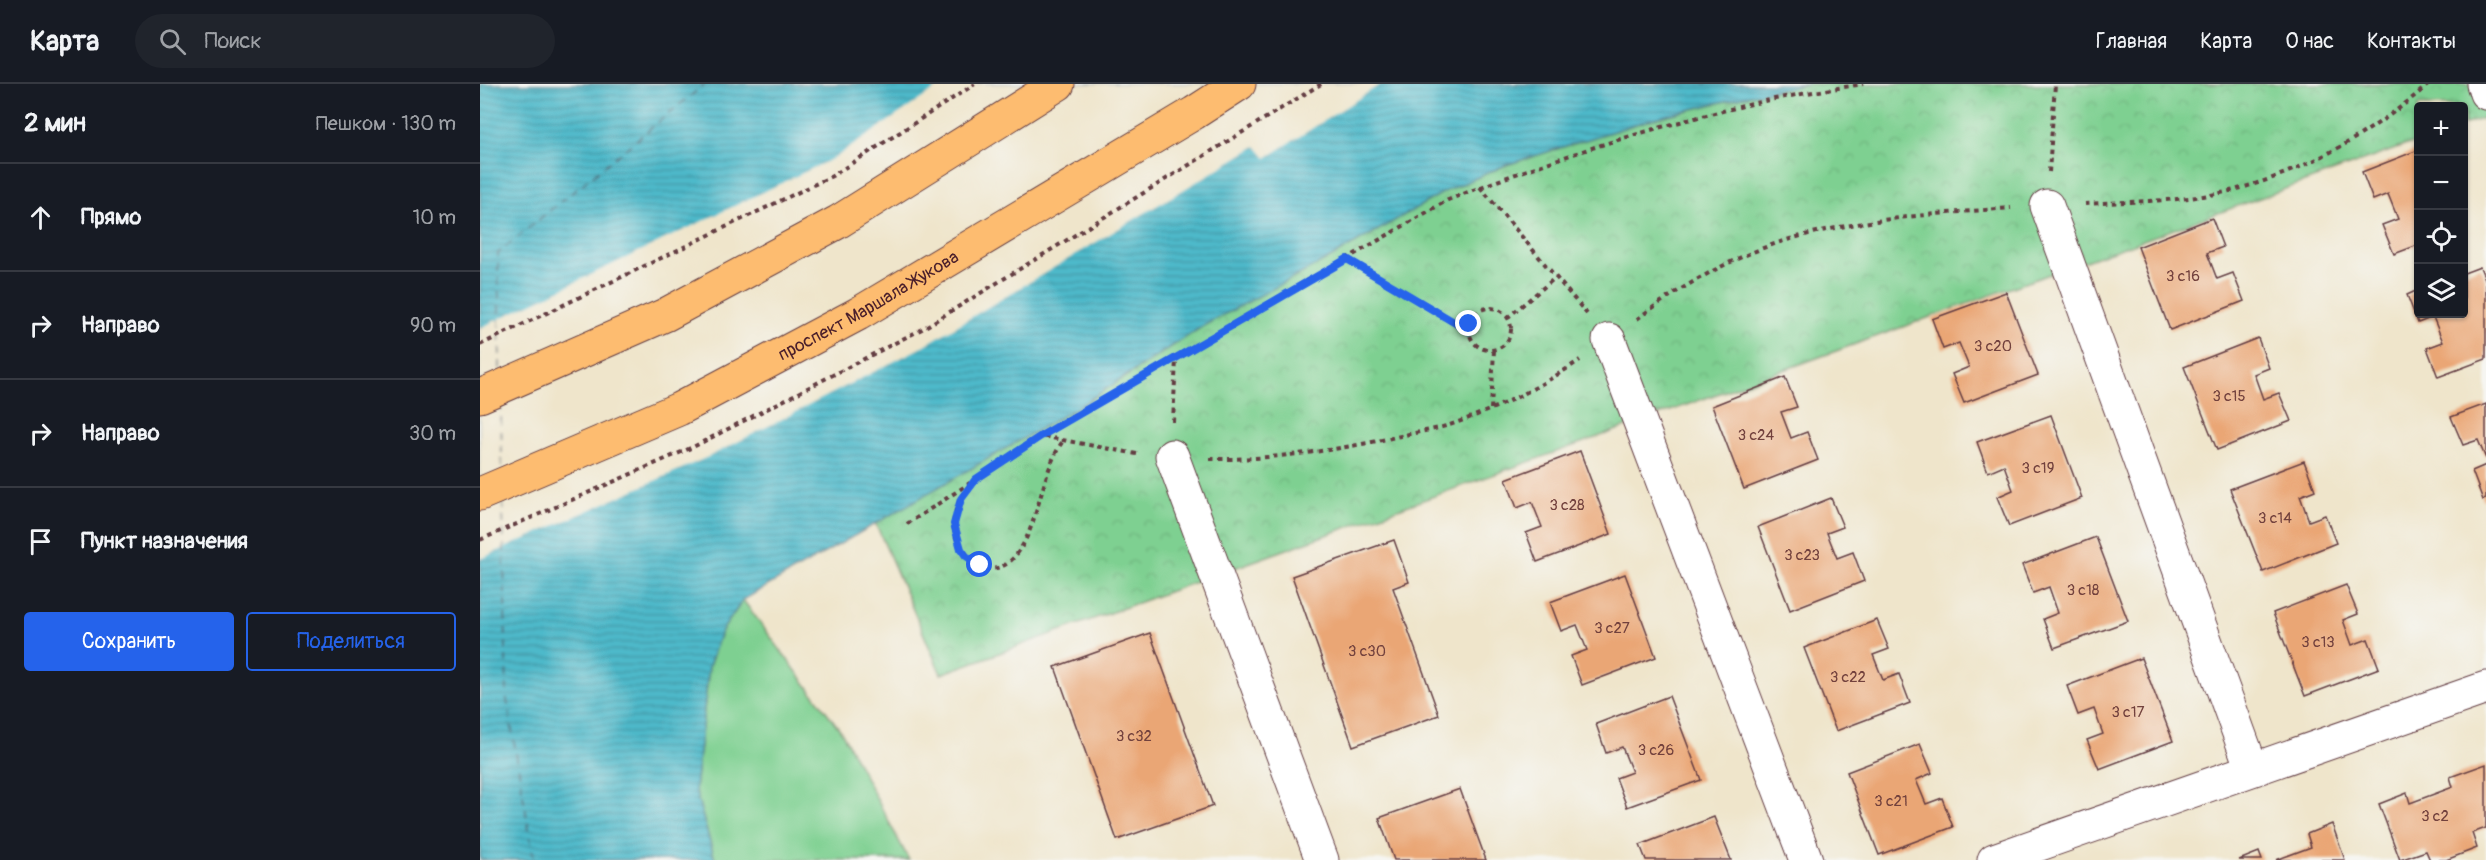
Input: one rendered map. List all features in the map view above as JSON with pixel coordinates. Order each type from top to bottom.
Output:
[{"type":"main road","points":[[480,396],[665,315],[818,233],[1058,84]]},
{"type":"main road","name":"проспект Маршала Жукова","points":[[480,494],[679,410],[848,319],[1184,120],[1239,84]]},
{"type":"street","points":[[2483,84],[2486,93]]},
{"type":"street","points":[[2047,206],[2252,769]]},
{"type":"street","points":[[1609,340],[1806,860]]},
{"type":"street","points":[[1172,456],[1322,860]]},
{"type":"street","points":[[1994,860],[2486,688]]},
{"type":"path","points":[[480,345],[832,176],[975,84]]},
{"type":"path","points":[[907,524],[1041,436],[1448,200],[1515,173],[1630,136],[1756,103],[1863,84]]},
{"type":"path","points":[[2047,206],[2055,84]]},
{"type":"path","points":[[1041,436],[1136,454],[1213,459],[1307,453],[1388,439],[1456,423],[1491,409],[1558,375],[1663,300],[1725,265],[1776,244],[1826,230],[1885,221],[2047,206],[2170,199],[2229,191],[2285,175],[2330,153],[2377,125],[2429,84]]},
{"type":"path","points":[[1480,187],[1609,340]]},
{"type":"path","points":[[1347,259],[1469,331],[1475,344],[1487,350],[1494,350],[1506,342],[1511,330],[1507,318],[1497,309],[1482,308],[1472,318],[1469,331]]},
{"type":"path","points":[[1507,318],[1556,277]]},
{"type":"path","points":[[1491,409],[1494,350]]},
{"type":"path","points":[[1172,456],[1176,359]]},
{"type":"path","points":[[976,479],[967,488],[957,507],[954,524],[958,541],[966,556],[973,561],[987,567],[1004,565],[1014,557],[1027,535],[1051,460],[1062,441]]},
{"type":"green space","points":[[1808,84],[2486,84],[2486,117],[2468,124],[2468,102],[2414,102],[2414,142],[941,674],[875,522],[1083,404],[1203,326],[1446,191],[1506,165],[1655,118]]},
{"type":"green space","points":[[743,600],[841,731],[909,860],[715,860],[695,789],[709,666],[721,632]]},
{"type":"water","points":[[480,84],[1808,84],[1655,118],[1506,165],[1446,191],[1323,262],[1203,326],[1083,404],[743,600],[721,632],[709,666],[695,789],[715,860],[480,860]]},
{"type":"pier","points":[[943,84],[1381,84],[1266,158],[1256,146],[920,348],[710,456],[480,559],[480,328],[836,157]]},
{"type":"building","points":[[2414,152],[2414,246],[2394,254],[2382,225],[2398,219],[2388,194],[2373,200],[2362,172]]},
{"type":"building","points":[[2212,218],[2223,247],[2207,253],[2217,279],[2233,273],[2244,301],[2170,330],[2138,247]]},
{"type":"building","points":[[2480,267],[2486,281],[2486,359],[2438,377],[2427,348],[2443,342],[2433,318],[2468,318],[2468,272]]},
{"type":"building","points":[[2006,292],[2038,375],[1964,403],[1952,374],[1969,367],[1959,343],[1943,349],[1932,319]]},
{"type":"building","points":[[2414,292],[2414,313],[2407,295]]},
{"type":"building","points":[[2416,318],[2430,318],[2418,323]]},
{"type":"building","points":[[2258,338],[2269,368],[2254,374],[2263,399],[2279,393],[2291,421],[2217,450],[2184,367]]},
{"type":"building","points":[[1785,377],[1797,407],[1781,412],[1791,438],[1807,432],[1818,460],[1744,489],[1712,406]]},
{"type":"building","points":[[2486,404],[2486,459],[2478,440],[2463,445],[2451,417]]},
{"type":"building","points":[[2051,415],[2082,498],[2009,526],[1997,497],[2013,490],[2004,465],[1988,472],[1977,442]]},
{"type":"building","points":[[1580,451],[1611,534],[1537,562],[1526,533],[1542,527],[1532,502],[1517,508],[1506,479]]},
{"type":"building","points":[[2304,461],[2315,490],[2300,496],[2309,521],[2325,515],[2336,543],[2263,572],[2230,489]]},
{"type":"building","points":[[2486,465],[2486,499],[2483,500],[2472,471]]},
{"type":"building","points":[[1831,498],[1843,527],[1827,533],[1837,558],[1853,552],[1864,581],[1790,610],[1758,527]]},
{"type":"building","points":[[2096,537],[2128,621],[2054,648],[2043,619],[2058,613],[2049,587],[2033,593],[2022,565]]},
{"type":"building","points":[[1394,540],[1409,582],[1393,588],[1439,715],[1353,746],[1292,576]]},
{"type":"building","points":[[1625,574],[1656,657],[1582,685],[1571,656],[1587,650],[1577,625],[1561,631],[1550,602]]},
{"type":"building","points":[[2346,585],[2358,614],[2343,620],[2352,645],[2368,639],[2379,668],[2305,696],[2273,613]]},
{"type":"building","points":[[1877,620],[1889,649],[1873,655],[1883,680],[1899,674],[1910,703],[1836,731],[1804,648]]},
{"type":"building","points":[[1150,633],[1213,806],[1117,840],[1055,667]]},
{"type":"building","points":[[2141,658],[2173,741],[2099,769],[2087,740],[2103,734],[2094,709],[2078,715],[2067,686]]},
{"type":"building","points":[[1669,696],[1701,780],[1627,807],[1616,778],[1632,772],[1622,747],[1606,753],[1596,724]]},
{"type":"building","points":[[1920,744],[1932,773],[1916,780],[1926,804],[1942,798],[1953,827],[1879,855],[1847,772]]},
{"type":"building","points":[[2486,764],[2486,828],[2472,833],[2477,848],[2446,860],[2430,860],[2426,851],[2400,860],[2379,804],[2407,793],[2410,803],[2453,787],[2450,777]]},
{"type":"building","points":[[1460,789],[1486,860],[1394,860],[1379,818]]},
{"type":"building","points":[[1714,817],[1731,860],[1646,860],[1640,845]]},
{"type":"building","points":[[2332,824],[2345,860],[2276,860],[2311,847],[2307,834]]},
{"type":"building","points":[[2259,852],[2262,860],[2239,860]]},
{"type":"ferry route","points":[[500,369],[498,253],[705,84]]},
{"type":"ferry route","points":[[501,403],[502,468]]},
{"type":"ferry route","points":[[503,502],[507,700],[534,860]]},
{"type":"route","points":[[980,565],[966,556],[961,549],[954,524],[957,507],[967,488],[976,479],[1041,436],[1347,259],[1469,331],[1469,324]]}]
